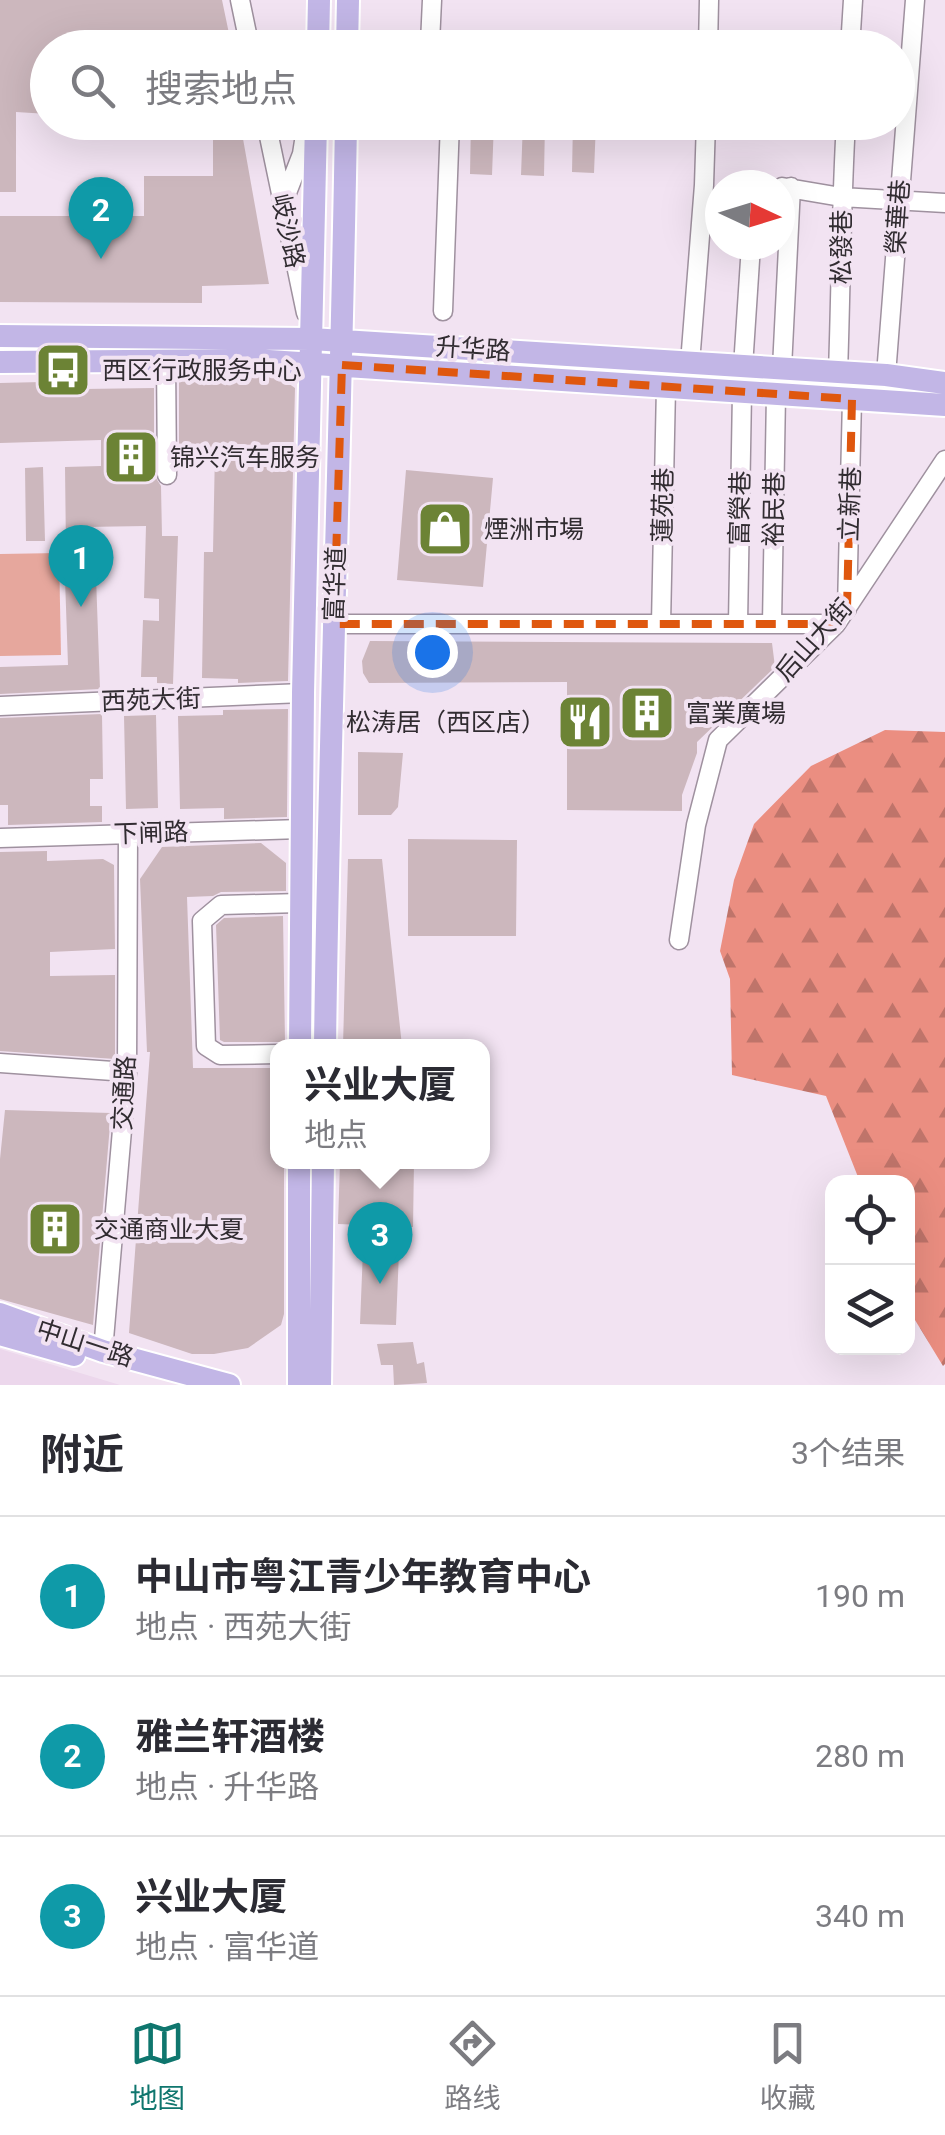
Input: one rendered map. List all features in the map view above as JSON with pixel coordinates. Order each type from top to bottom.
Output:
[{"type":"main road","points":[[318,30],[319,0]]},
{"type":"main road","points":[[348,0],[348,30]]},
{"type":"main road","name":"富华道","points":[[300,1039],[303,694],[316,140]]},
{"type":"main road","name":"富华道","points":[[325,1039],[346,140]]},
{"type":"main road","points":[[316,159],[346,160]]},
{"type":"main road","name":"升华路","points":[[0,336],[343,340],[886,375],[945,383]]},
{"type":"main road","name":"升华路","points":[[0,362],[253,360],[945,406]]},
{"type":"main road","points":[[299,1169],[299,1385]]},
{"type":"main road","points":[[320,1385],[323,1169]]},
{"type":"main road","name":"中山一路","points":[[0,1314],[103,1352],[229,1385]]},
{"type":"main road","name":"中山一路","points":[[0,1334],[172,1385]]},
{"type":"street","points":[[240,0],[246,30]]},
{"type":"street","points":[[431,30],[432,0]]},
{"type":"street","points":[[708,0],[708,30]]},
{"type":"street","points":[[851,30],[853,0]]},
{"type":"street","name":"榮華巷","points":[[913,30],[915,0]]},
{"type":"street","name":"岐沙路","points":[[270,140],[311,339]]},
{"type":"street","points":[[283,204],[305,140]]},
{"type":"street","points":[[443,310],[449,140]]},
{"type":"street","points":[[708,140],[711,170]]},
{"type":"street","name":"松發巷","points":[[838,372],[845,140]]},
{"type":"street","name":"榮華巷","points":[[886,375],[904,140]]},
{"type":"street","points":[[795,189],[841,197],[945,204]]},
{"type":"street","points":[[690,363],[705,242]]},
{"type":"street","points":[[743,367],[750,260]]},
{"type":"street","points":[[782,368],[784,260]]},
{"type":"street","points":[[166,360],[167,475]]},
{"type":"street","name":"蓮苑巷","points":[[660,624],[666,387]]},
{"type":"street","name":"富榮巷","points":[[738,624],[742,392]]},
{"type":"street","name":"裕民巷","points":[[772,624],[776,394]]},
{"type":"street","name":"立新巷","points":[[841,616],[852,399]]},
{"type":"street","name":"后山大街","points":[[679,940],[696,825],[718,740],[841,616],[945,460]]},
{"type":"street","points":[[334,624],[772,624],[841,616]]},
{"type":"street","name":"西苑大街","points":[[0,706],[303,694]]},
{"type":"street","name":"下闸路","points":[[0,838],[301,829]]},
{"type":"street","name":"交通路","points":[[103,1352],[127,1072],[128,834]]},
{"type":"street","points":[[270,1054],[220,1056],[206,1046],[202,921],[221,905],[300,903]]},
{"type":"street","points":[[0,1063],[127,1072]]},
{"type":"highlighted area","points":[[342,365],[852,399],[847,609],[836,624],[334,624]]},
{"type":"shaded area","points":[[59,553],[61,655],[0,656],[0,554]]},
{"type":"shaded area","points":[[0,1349],[120,1385],[0,1385]]},
{"type":"green space","points":[[885,730],[945,732],[943,1366],[915,1320],[915,1175],[857,1175],[826,1096],[732,1075],[730,979],[720,951],[734,880],[754,824],[811,766]]},
{"type":"building","points":[[0,0],[222,0],[228,30],[30,30],[30,113],[16,112],[16,192],[0,192]]},
{"type":"building","points":[[213,140],[243,140],[269,284],[202,286],[202,303],[0,302],[0,216],[144,216],[144,176],[213,176]]},
{"type":"building","points":[[471,140],[493,140],[492,175],[470,174]]},
{"type":"building","points":[[522,140],[545,140],[544,176],[521,175]]},
{"type":"building","points":[[573,140],[595,140],[594,173],[572,172]]},
{"type":"building","points":[[179,376],[279,377],[295,388],[288,681],[238,683],[238,679],[202,678],[204,552],[213,552],[215,450],[179,449]]},
{"type":"building","points":[[84,381],[84,389],[154,388],[154,475],[161,486],[162,536],[178,536],[173,684],[157,683],[157,677],[141,677],[143,620],[159,621],[159,599],[144,598],[146,526],[85,527],[85,549],[95,549],[100,689],[0,694],[0,667],[68,665],[65,467],[101,466],[101,440],[0,443],[0,383]]},
{"type":"building","points":[[43,467],[45,541],[26,541],[25,468]]},
{"type":"building","name":"煙洲市場","points":[[406,470],[493,478],[483,587],[397,580]]},
{"type":"building","name":"富業廣場","points":[[370,641],[772,643],[775,667],[697,742],[682,795],[682,811],[567,810],[567,682],[369,683],[362,661]]},
{"type":"building","points":[[288,709],[287,817],[224,819],[224,808],[180,809],[178,716],[223,715],[223,710]]},
{"type":"building","points":[[102,714],[103,779],[90,779],[90,806],[102,806],[102,822],[8,825],[8,805],[0,805],[0,718]]},
{"type":"building","points":[[156,715],[158,808],[126,809],[124,716]]},
{"type":"building","points":[[358,752],[403,753],[398,807],[391,815],[358,815]]},
{"type":"building","points":[[408,839],[517,840],[516,936],[408,936]]},
{"type":"building","points":[[261,843],[286,863],[286,891],[187,897],[193,1068],[270,1068],[270,1169],[284,1169],[281,1325],[248,1348],[214,1354],[192,1354],[129,1333],[150,1052],[140,879],[162,847]]},
{"type":"building","points":[[47,851],[47,861],[103,859],[114,865],[115,949],[50,952],[50,976],[115,975],[115,1059],[0,1051],[0,852]]},
{"type":"building","points":[[348,859],[382,859],[401,1039],[343,1039]]},
{"type":"building","points":[[283,916],[285,1039],[220,1040],[216,925],[224,918]]},
{"type":"building","name":"交通商业大夏","points":[[5,1110],[111,1113],[93,1325],[0,1299],[0,1159]]},
{"type":"building","points":[[340,1169],[414,1169],[413,1227],[400,1227],[396,1325],[360,1324],[364,1225],[338,1224]]},
{"type":"building","points":[[413,1342],[417,1364],[424,1362],[427,1383],[394,1385],[393,1365],[381,1365],[377,1344]]},
{"type":"place","name":"雅兰轩酒楼","points":[[101,259]]},
{"type":"place","name":"西区行政服务中心","points":[[63,370]]},
{"type":"place","name":"锦兴汽车服务","points":[[131,457]]},
{"type":"place","name":"煙洲市場","points":[[445,529]]},
{"type":"place","name":"中山市粤江青少年教育中心","points":[[81,607]]},
{"type":"place","name":"富業廣場","points":[[647,713]]},
{"type":"place","name":"松涛居（西区店）","points":[[585,722]]},
{"type":"place","name":"交通商业大夏","points":[[55,1229]]},
{"type":"place","name":"兴业大厦","points":[[380,1284]]}]
